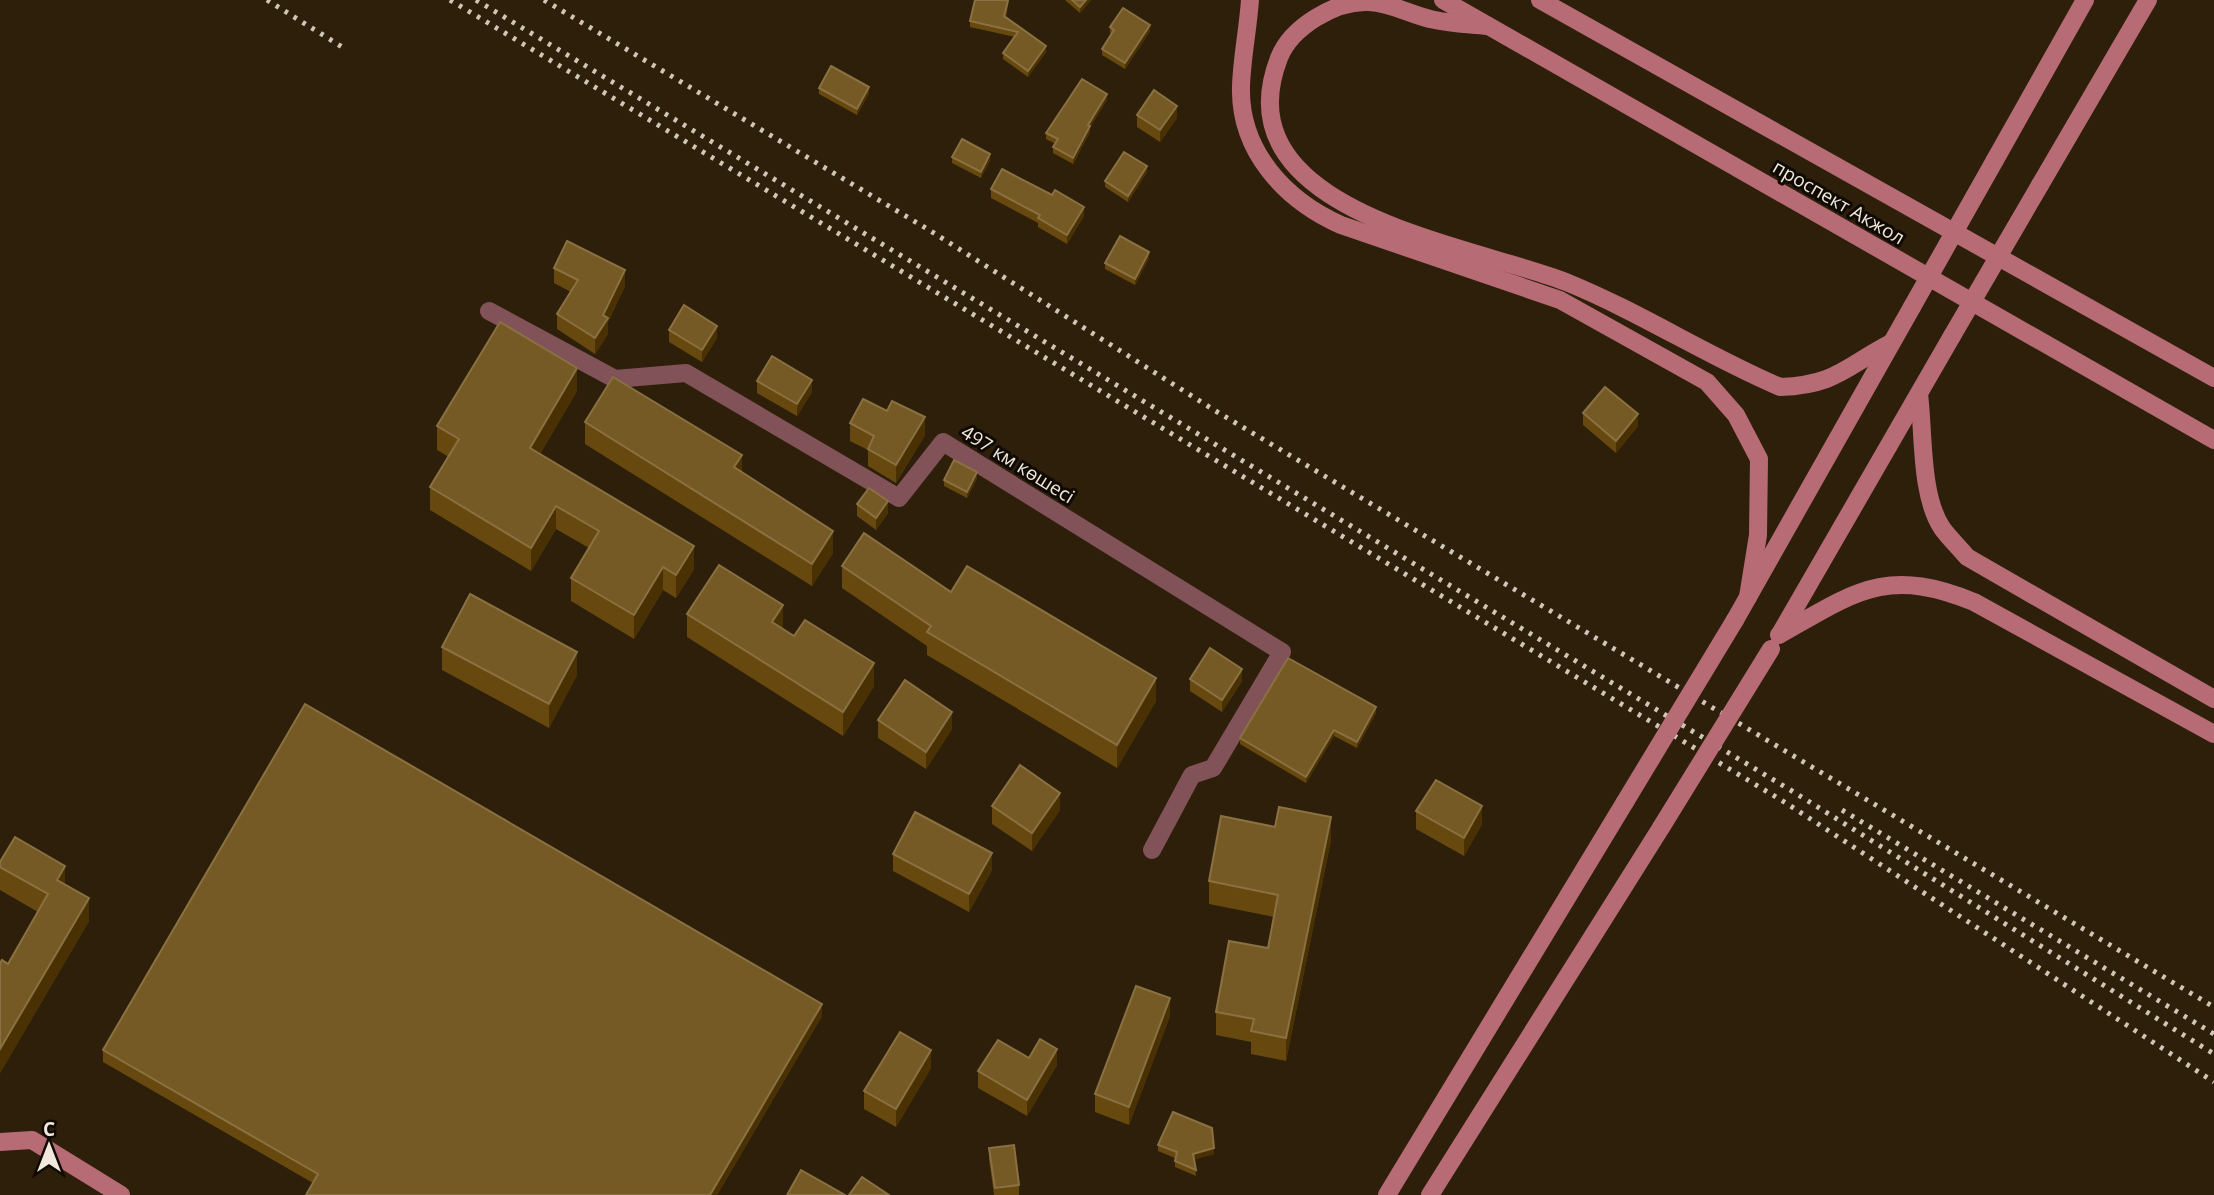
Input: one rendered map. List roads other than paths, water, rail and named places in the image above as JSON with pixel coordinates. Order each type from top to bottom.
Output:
[{"type":"main road","points":[[1250,0],[1241,88],[1245,125],[1263,162],[1283,188],[1311,212],[1341,225],[1560,300],[1707,382],[1736,415],[1759,459],[1759,524],[1748,597]]},
{"type":"main road","name":"проспект Акжол","points":[[1443,0],[2214,440]]},
{"type":"main road","name":"проспект Акжол","points":[[1540,0],[1556,6],[2214,377]]},
{"type":"main road","points":[[1387,1195],[1735,620],[2085,0]]},
{"type":"main road","points":[[1430,1195],[1775,642],[2148,0]]},
{"type":"main road","points":[[1488,26],[1433,20],[1397,6],[1366,2],[1337,9],[1304,24],[1280,54],[1269,88],[1275,126],[1284,151],[1298,171],[1346,205],[1395,227],[1563,281],[1780,387],[1810,386],[1834,379],[1891,343]]},
{"type":"main road","points":[[1919,394],[1925,467],[1932,501],[1941,527],[1968,557],[2214,699]]},
{"type":"main road","points":[[1775,642],[1834,604],[1878,586],[1935,589],[1974,602],[2214,734]]},
{"type":"main road","points":[[0,1142],[32,1140],[121,1195]]},
{"type":"street","name":"497 км көшесі","points":[[489,311],[615,379],[686,373],[899,498],[943,442],[1282,652],[1213,768],[1192,775],[1152,850]]},
{"type":"railway","points":[[267,0],[347,50]]},
{"type":"railway","points":[[450,0],[1786,803],[2214,1082]]},
{"type":"railway","points":[[476,0],[1792,791],[2214,1054]]},
{"type":"railway","points":[[544,0],[929,230],[1214,410],[2214,1007]]},
{"type":"railway","points":[[1842,810],[2214,1034]]}]
